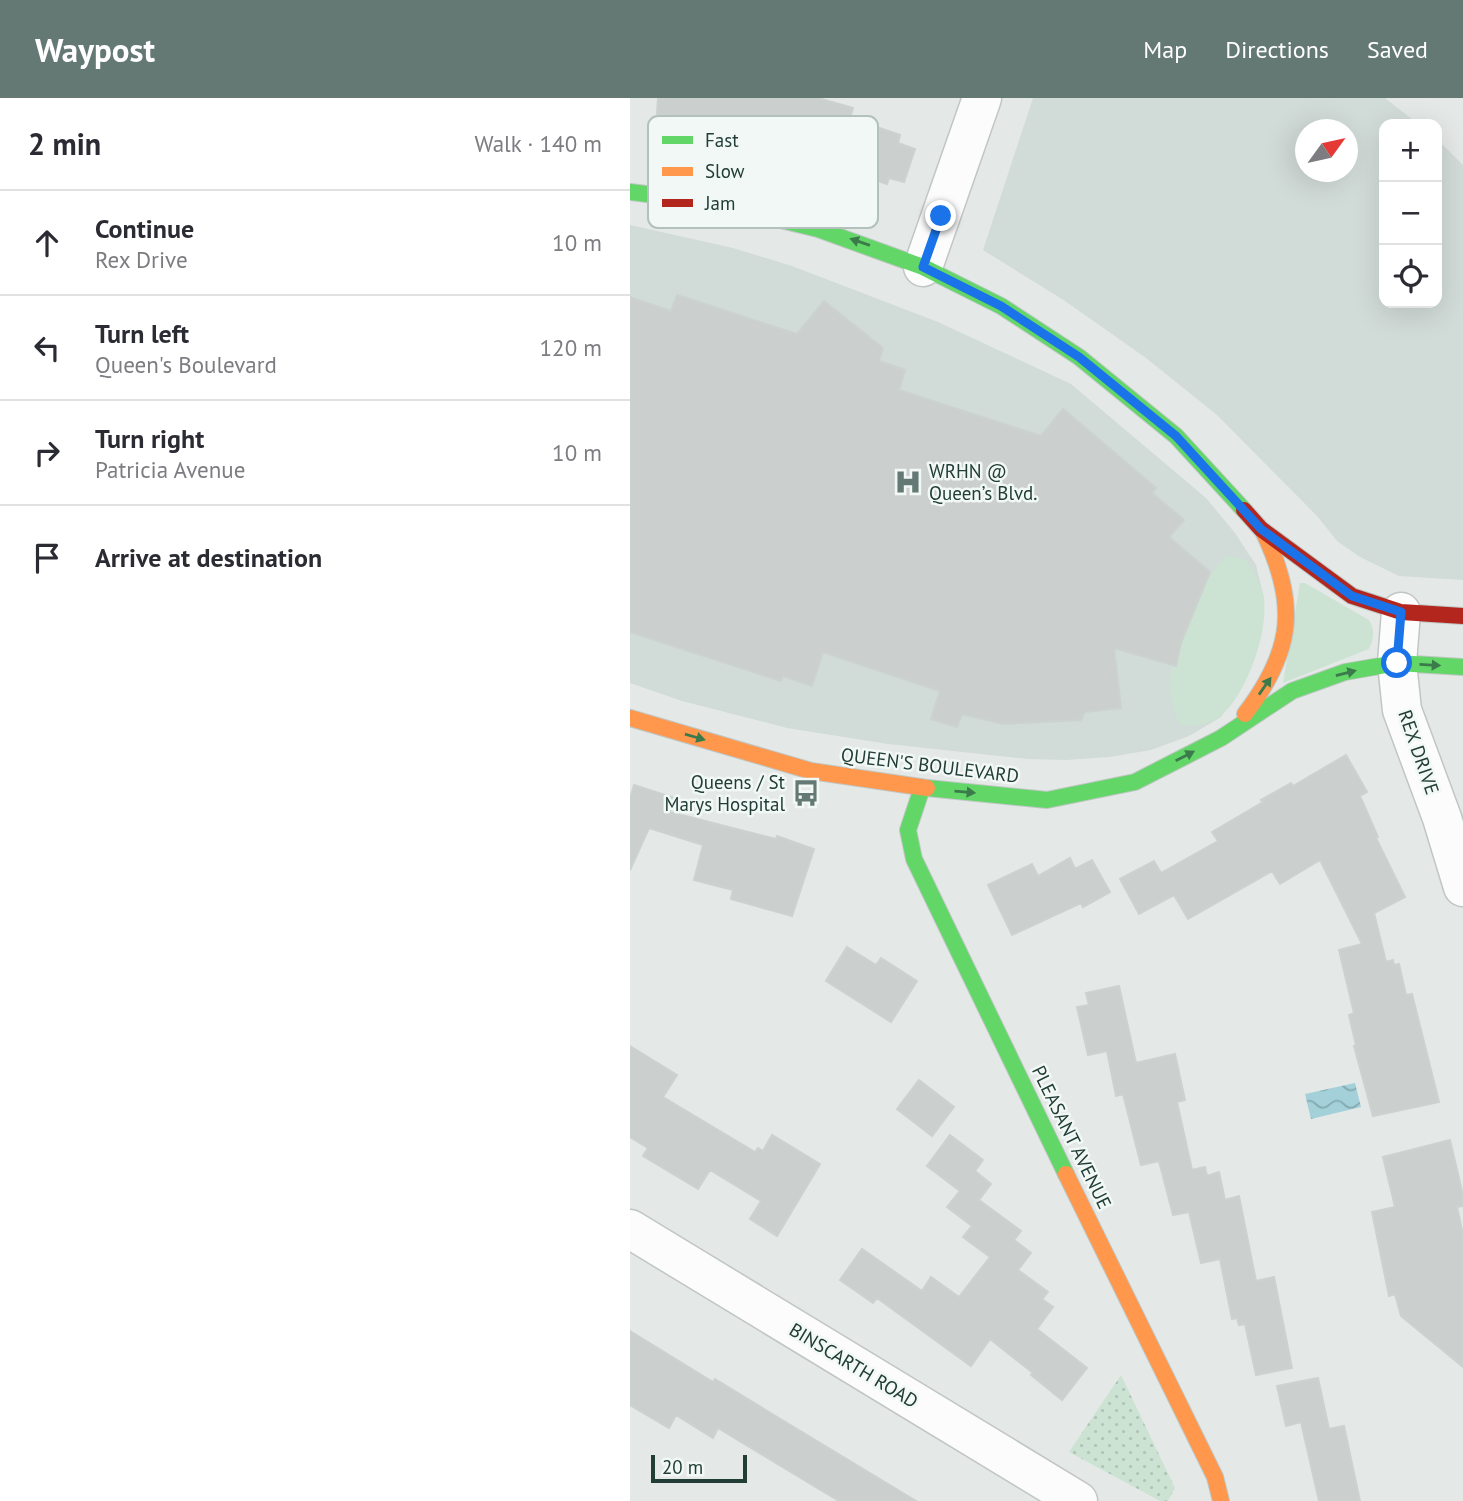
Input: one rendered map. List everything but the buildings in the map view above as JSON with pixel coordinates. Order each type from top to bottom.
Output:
[{"type":"street","points":[[923,267],[982,98]]},
{"type":"street","name":"QUEEN'S BOULEVARD","points":[[630,192],[648,194]]},
{"type":"street","name":"QUEEN'S BOULEVARD","points":[[810,228],[867,245],[923,267],[1001,306],[1079,357],[1176,436],[1261,529],[1352,596],[1401,612],[1463,616]]},
{"type":"street","name":"QUEEN'S BOULEVARD","points":[[1221,738],[1247,712],[1273,675],[1286,637],[1287,595],[1274,551],[1261,529]]},
{"type":"street","name":"REX DRIVE","points":[[1401,612],[1397,663],[1402,710],[1442,818],[1463,887]]},
{"type":"street","name":"QUEEN'S BOULEVARD","points":[[630,718],[811,771],[922,788],[1047,800],[1135,782],[1221,738],[1292,691],[1345,672],[1397,663],[1463,667]]},
{"type":"street","name":"PLEASANT AVENUE","points":[[922,788],[907,826],[908,845],[919,873],[1215,1477],[1221,1501]]},
{"type":"street","name":"BINSCARTH ROAD","points":[[630,1229],[1078,1501]]},
{"type":"shaded area","points":[[1033,98],[1385,98],[1412,119],[1379,119],[1379,308],[1442,308],[1442,144],[1463,165],[1463,580],[1399,576],[1360,557],[1337,541],[1318,517],[1217,415],[1146,358],[1065,301],[983,250]]},
{"type":"shaded area","name":"WRHN @ Queen’s Blvd.","points":[[630,225],[733,248],[792,266],[938,322],[1071,384],[1206,498],[1235,533],[1256,565],[1264,598],[1261,631],[1252,665],[1221,717],[1189,736],[1151,750],[1110,757],[1028,759],[888,744],[787,728],[682,701],[630,683]]},
{"type":"green space","points":[[1226,555],[1246,560],[1261,589],[1264,613],[1259,645],[1240,692],[1222,715],[1203,724],[1181,725],[1173,705],[1170,683],[1173,660],[1189,613],[1213,571]]},
{"type":"green space","points":[[1300,583],[1305,583],[1369,620],[1373,638],[1369,649],[1283,683]]},
{"type":"green space","points":[[1121,1375],[1175,1488],[1168,1501],[1160,1501],[1069,1452]]},
{"type":"water","points":[[1355,1083],[1361,1107],[1311,1119],[1305,1094]]},
{"type":"traffic: fast","points":[[630,192],[648,194]]},
{"type":"traffic: fast","points":[[814,228],[923,267],[1001,306],[1079,357],[1176,436],[1244,510]]},
{"type":"traffic: fast","points":[[927,788],[1047,800],[1135,782],[1221,738],[1292,691],[1345,672],[1397,663],[1463,667]]},
{"type":"traffic: fast","points":[[922,788],[908,830],[914,859],[1066,1174]]},
{"type":"traffic: slow","points":[[1245,714],[1273,669],[1286,626],[1282,581],[1263,531]]},
{"type":"traffic: slow","points":[[630,718],[811,771],[927,788]]},
{"type":"traffic: slow","points":[[1066,1174],[1215,1477],[1221,1501]]},
{"type":"traffic: jam","points":[[1244,510],[1261,529],[1352,596],[1401,612],[1463,616]]},
{"type":"place","name":"WRHN @ Queen’s Blvd.","points":[[908,482]]},
{"type":"place","name":"Queens / St Marys Hospital","points":[[806,793]]},
{"type":"route","points":[[941,216],[923,267],[1001,306],[1079,357],[1176,436],[1261,529],[1352,596],[1401,612],[1397,663]]}]
